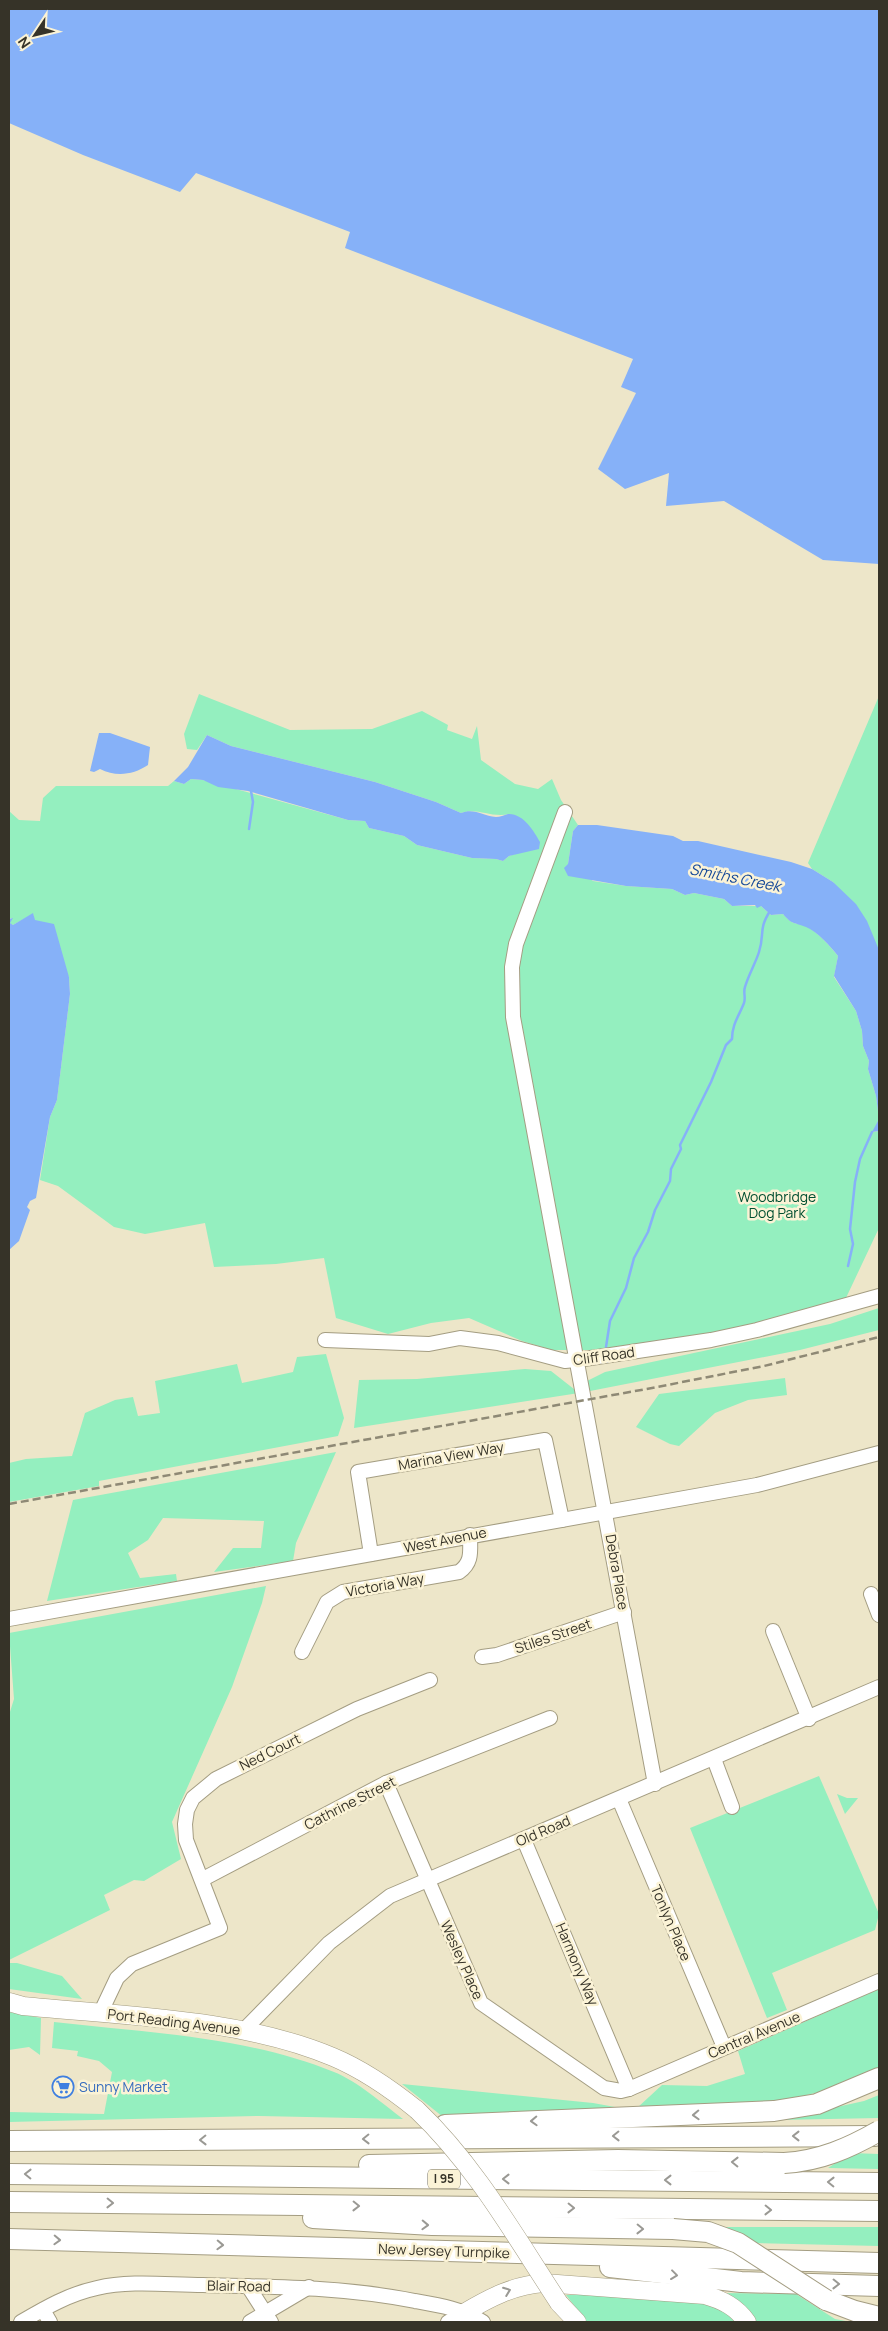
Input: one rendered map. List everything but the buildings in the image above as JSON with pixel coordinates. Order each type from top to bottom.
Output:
[{"type":"highway","points":[[391,2139],[425,2126],[774,2111],[817,2104],[879,2078]]},
{"type":"highway","points":[[54,2174],[618,2160],[784,2163],[819,2159],[857,2144],[879,2131]]},
{"type":"highway","points":[[9,2141],[879,2136]]},
{"type":"highway","name":"I 95","points":[[9,2174],[879,2183]]},
{"type":"highway","name":"I 95","points":[[9,2202],[879,2211]]},
{"type":"highway","points":[[184,2204],[383,2223],[708,2232],[732,2240],[826,2300],[879,2317]]},
{"type":"highway","name":"New Jersey Turnpike","points":[[9,2239],[879,2263]]},
{"type":"highway","points":[[452,2251],[741,2282],[879,2286]]},
{"type":"main road","name":"Port Reading Avenue","points":[[9,2002],[23,2006],[227,2026],[306,2046],[335,2058],[389,2088],[417,2110],[439,2131],[472,2172],[571,2322]]},
{"type":"main road","points":[[464,2313],[505,2292],[519,2287],[544,2283],[705,2295],[719,2299],[732,2306],[747,2322]]},
{"type":"main road","points":[[559,2303],[577,2322]]},
{"type":"street","name":"Debra Place","points":[[565,812],[516,944],[512,967],[513,1017],[576,1360],[606,1511],[655,1784]]},
{"type":"street","name":"Cliff Road","points":[[325,1340],[429,1344],[460,1338],[498,1343],[547,1357],[576,1360],[720,1338],[879,1296]]},
{"type":"street","name":"Marina View Way","points":[[371,1554],[358,1472],[545,1440],[562,1520]]},
{"type":"street","name":"West Avenue","points":[[9,1619],[371,1554],[470,1534],[562,1520],[757,1485],[879,1453]]},
{"type":"street","name":"Victoria Way","points":[[302,1652],[327,1602],[332,1598],[343,1592],[458,1572],[470,1560],[470,1534]]},
{"type":"street","points":[[871,1594],[879,1615]]},
{"type":"street","name":"Stiles Street","points":[[482,1657],[496,1655],[624,1612]]},
{"type":"street","points":[[773,1631],[809,1719]]},
{"type":"street","name":"Ned Court","points":[[203,1879],[186,1840],[184,1824],[187,1810],[193,1798],[204,1787],[216,1779],[357,1709],[430,1680]]},
{"type":"street","name":"Old Road","points":[[244,2030],[328,1943],[385,1899],[809,1719],[879,1687]]},
{"type":"street","name":"Cathrine Street","points":[[203,1879],[386,1783],[550,1718]]},
{"type":"street","points":[[714,1759],[732,1806]]},
{"type":"street","name":"Wesley Place","points":[[386,1783],[481,2003],[596,2083],[613,2090],[629,2089]]},
{"type":"street","name":"Tonlyn Place","points":[[619,1799],[724,2047]]},
{"type":"street","name":"Harmony Way","points":[[524,1840],[629,2089]]},
{"type":"street","points":[[100,2014],[123,1970],[132,1964],[220,1928],[203,1879]]},
{"type":"street","name":"Central Avenue","points":[[629,2089],[879,1981]]},
{"type":"street","name":"Blair Road","points":[[21,2322],[83,2291],[113,2285],[309,2287],[407,2299],[464,2313]]},
{"type":"street","points":[[248,2286],[268,2318]]},
{"type":"street","points":[[250,2322],[268,2318],[309,2287]]},
{"type":"street","points":[[43,2310],[50,2322]]},
{"type":"street","points":[[448,2322],[464,2313],[483,2322]]},
{"type":"green space","name":"Woodbridge Dog Park","points":[[199,694],[290,730],[372,729],[422,711],[448,725],[447,730],[472,739],[477,726],[481,760],[515,784],[538,789],[552,779],[561,800],[578,825],[573,831],[568,864],[593,881],[626,886],[672,889],[685,895],[694,893],[724,899],[732,906],[761,906],[771,915],[783,914],[790,921],[808,927],[828,944],[838,956],[834,977],[856,1011],[862,1031],[863,1046],[869,1061],[868,1069],[876,1096],[879,1119],[873,1132],[879,1131],[879,1228],[845,1300],[756,1327],[610,1350],[552,1350],[522,1341],[469,1318],[431,1323],[388,1334],[336,1318],[324,1258],[276,1264],[214,1267],[205,1223],[145,1234],[114,1227],[58,1186],[40,1180],[50,1117],[57,1100],[70,994],[69,977],[34,920],[33,914],[13,925],[9,923],[12,918],[9,919],[9,811],[19,820],[40,821],[43,798],[56,786],[168,786],[174,781],[184,784],[191,779],[203,780],[348,820],[365,821],[369,828],[404,836],[417,845],[472,858],[503,861],[509,856],[518,853],[510,814],[496,815],[473,811],[461,813],[436,802],[375,782],[231,746],[207,735],[197,750],[187,749],[184,734]]},
{"type":"green space","points":[[879,696],[879,950],[833,882],[812,869],[808,863]]},
{"type":"green space","points":[[879,1308],[879,1330],[800,1350],[585,1392],[587,1381],[605,1372],[830,1324]]},
{"type":"green space","points":[[326,1354],[344,1418],[338,1436],[99,1481],[99,1486],[9,1502],[9,1463],[26,1459],[72,1456],[85,1413],[115,1400],[133,1397],[138,1416],[160,1413],[155,1381],[237,1364],[242,1383],[293,1372],[297,1357]]},
{"type":"green space","points":[[525,1369],[551,1371],[579,1393],[354,1428],[359,1380],[417,1379]]},
{"type":"green space","points":[[785,1378],[787,1395],[748,1400],[715,1413],[679,1446],[670,1444],[636,1427],[659,1394]]},
{"type":"green space","points":[[336,1452],[296,1543],[293,1561],[214,1572],[233,1548],[261,1548],[264,1521],[163,1518],[148,1540],[128,1553],[140,1578],[176,1574],[177,1581],[47,1601],[73,1500]]},
{"type":"green space","points":[[266,1586],[262,1603],[232,1687],[172,1822],[181,1859],[144,1881],[134,1880],[104,1895],[110,1910],[9,1960],[9,1715],[14,1699],[9,1633]]},
{"type":"green space","points":[[819,1776],[879,1914],[875,1930],[772,1973],[787,2010],[767,2018],[690,1828]]},
{"type":"green space","points":[[837,1794],[847,1798],[858,1798],[845,1814]]},
{"type":"green space","points":[[9,1963],[17,1963],[62,1976],[82,1999],[9,1989]]},
{"type":"green space","points":[[879,1989],[879,2067],[835,2088],[755,2108],[637,2108],[662,2085],[707,2086],[745,2074],[738,2051]]},
{"type":"green space","points":[[9,2012],[41,2018],[40,2055],[29,2047],[9,2050]]},
{"type":"green space","points":[[54,2022],[161,2033],[232,2043],[301,2060],[352,2081],[403,2119],[259,2116],[9,2122],[9,2112],[104,2114],[112,2072],[99,2061],[77,2056],[78,2051],[52,2048]]},
{"type":"green space","points":[[402,2084],[593,2103],[615,2107],[448,2121]]},
{"type":"green space","points":[[879,2095],[879,2118],[778,2120],[864,2101]]},
{"type":"green space","points":[[851,2153],[879,2154],[879,2169],[828,2168]]},
{"type":"green space","points":[[717,2227],[879,2227],[879,2246],[754,2243]]},
{"type":"green space","points":[[796,2294],[835,2319],[851,2322],[587,2322],[566,2295]]},
{"type":"water","points":[[9,9],[879,9],[879,564],[823,560],[724,501],[666,506],[669,473],[625,489],[598,469],[636,393],[621,387],[633,359],[345,248],[350,232],[196,173],[180,192],[83,155],[9,123]]},
{"type":"water","points":[[99,733],[110,733],[150,747],[148,765],[124,774],[106,772],[100,769],[94,772],[90,771]]},
{"type":"water","points":[[207,735],[231,746],[375,782],[436,802],[461,813],[470,811],[496,817],[513,814],[531,828],[540,842],[539,849],[509,856],[503,861],[472,858],[417,845],[404,836],[369,828],[365,821],[348,820],[248,791],[218,787],[203,780],[191,779],[184,784],[174,781],[188,767]]},
{"type":"water","name":"Smiths Creek","points":[[578,825],[597,825],[673,836],[683,841],[698,841],[791,862],[812,869],[833,882],[856,904],[867,921],[879,950],[879,1119],[876,1096],[868,1069],[869,1061],[863,1046],[862,1031],[856,1011],[834,976],[838,956],[824,940],[810,929],[791,922],[783,914],[771,915],[761,906],[757,908],[755,905],[732,906],[724,899],[694,893],[685,895],[672,889],[626,886],[568,876],[564,868],[568,864],[573,831]]},
{"type":"water","points":[[33,913],[35,920],[54,924],[69,977],[70,994],[57,1100],[50,1117],[36,1198],[30,1201],[27,1207],[30,1210],[19,1241],[9,1250],[9,919],[13,918],[10,923],[13,925]]},
{"type":"water","points":[[879,1119],[879,1131],[872,1132]]},
{"type":"waterway","points":[[249,829],[253,802],[251,791]]},
{"type":"waterway","points":[[606,1347],[610,1321],[626,1288],[634,1258],[648,1232],[655,1210],[670,1181],[671,1169],[681,1149],[680,1145],[711,1082],[726,1045],[732,1039],[734,1024],[745,1001],[745,987],[761,946],[764,923],[770,911]]},
{"type":"waterway","points":[[848,1266],[853,1244],[850,1229],[855,1182],[860,1159],[872,1132]]},
{"type":"railway","points":[[9,1504],[652,1388],[764,1366],[879,1337]]},
{"type":"place","name":"Sunny Market","points":[[63,2087]]}]
